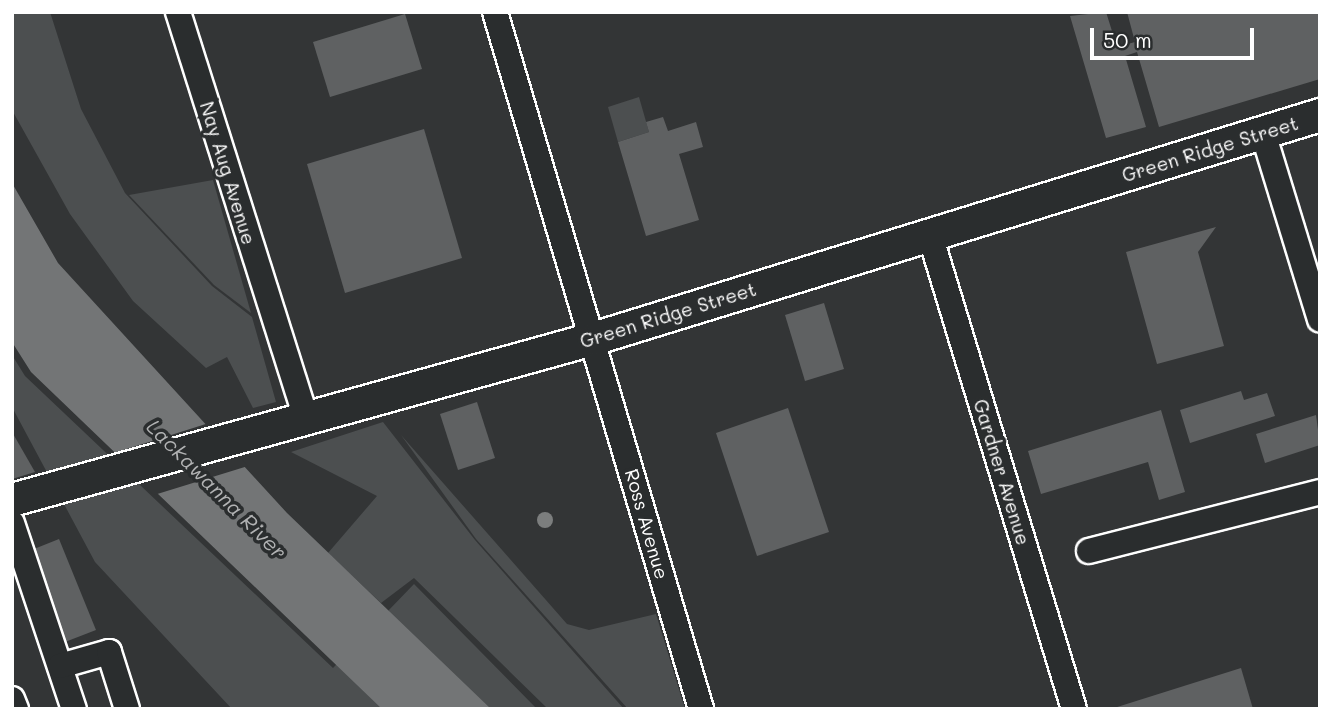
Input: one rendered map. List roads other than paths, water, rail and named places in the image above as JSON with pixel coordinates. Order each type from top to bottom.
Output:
[{"type":"main road","name":"Green Ridge Street","points":[[12,499],[305,415],[593,339],[1320,115]]},
{"type":"street","name":"Nay Aug Avenue","points":[[178,12],[276,335],[305,415]]},
{"type":"street","name":"Ross Avenue","points":[[495,12],[701,709]]},
{"type":"street","points":[[1263,133],[1320,319]]},
{"type":"street","name":"Gardner Avenue","points":[[930,234],[1074,709]]},
{"type":"street","points":[[1089,551],[1320,492]]},
{"type":"street","points":[[12,523],[74,709]]},
{"type":"street","points":[[60,666],[109,652],[127,709]]},
{"type":"street","points":[[12,699],[16,709]]},
{"type":"water","name":"Lackawanna River","points":[[12,183],[58,263],[287,513],[491,709],[382,709],[31,372],[12,342]]}]
